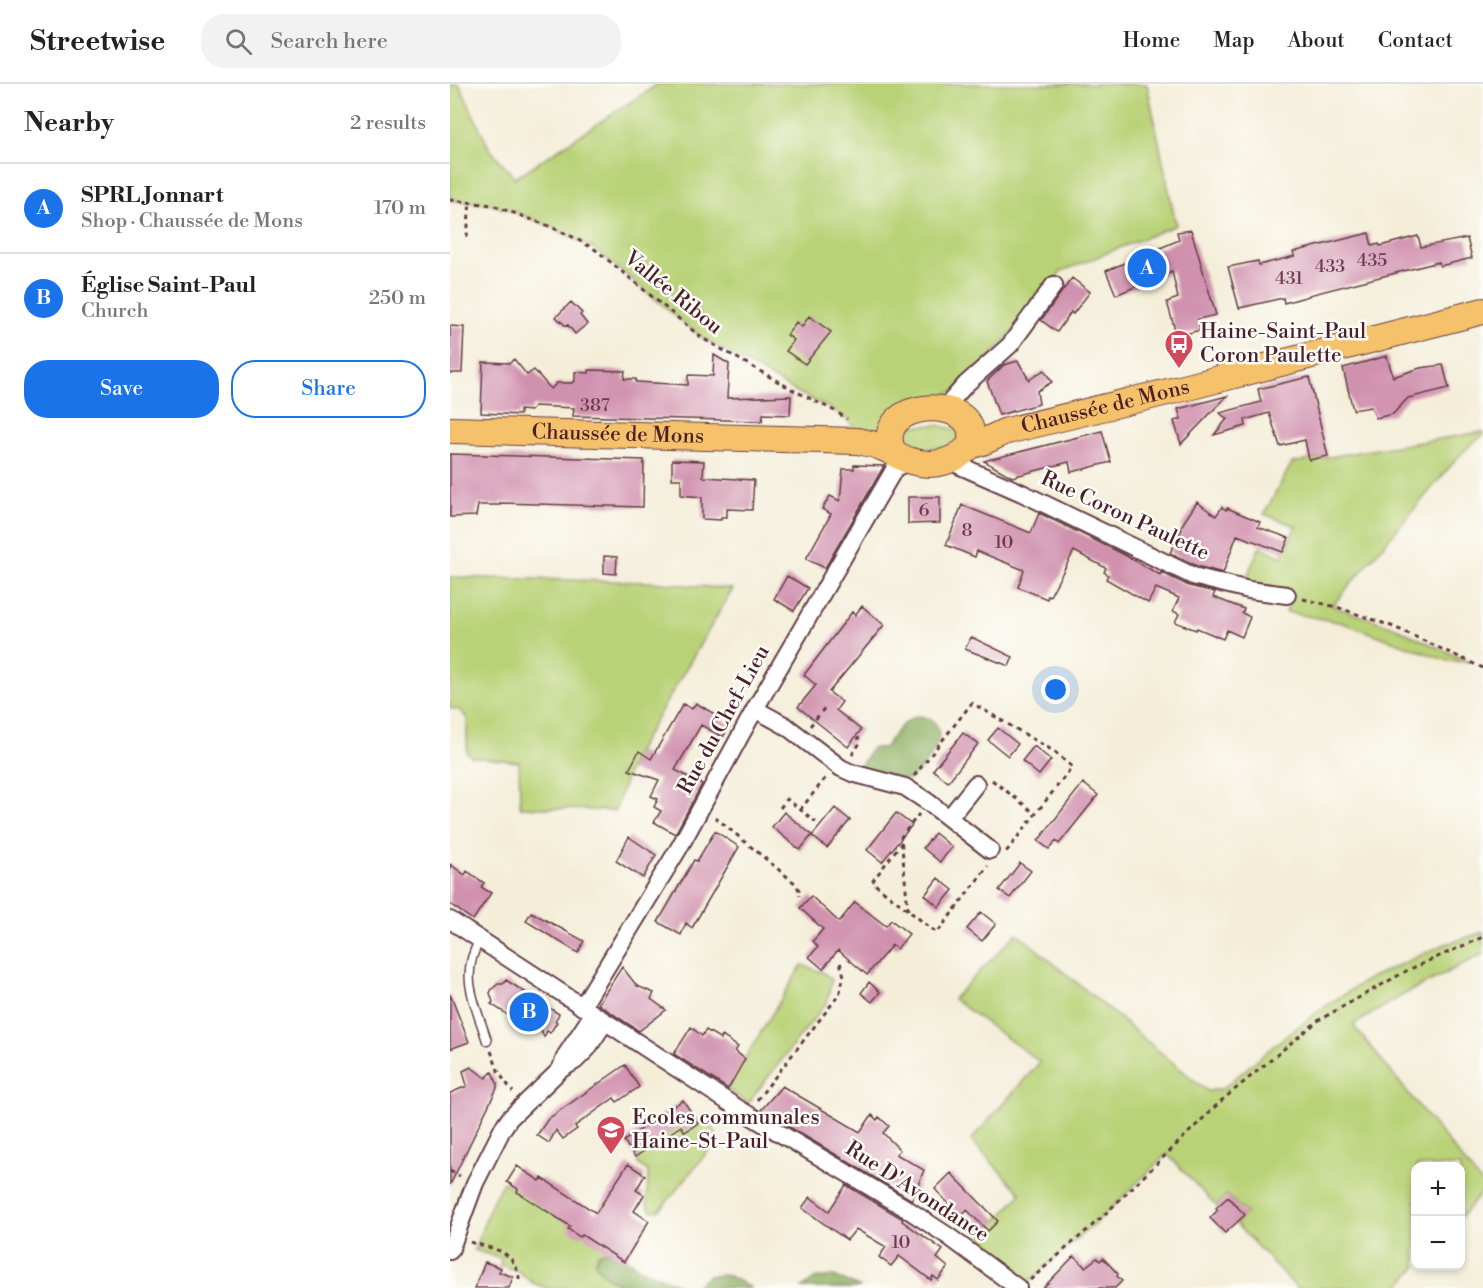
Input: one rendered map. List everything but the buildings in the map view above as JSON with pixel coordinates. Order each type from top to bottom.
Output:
[{"type":"main road","name":"Chaussée de Mons","points":[[970,436],[980,445],[990,437],[1006,431],[1185,388],[1483,311]]},
{"type":"main road","points":[[923,408],[943,410],[963,418],[970,436],[963,453],[949,461],[932,464],[898,447],[897,420],[923,408]]},
{"type":"main road","name":"Chaussée de Mons","points":[[450,430],[858,441],[879,446],[898,447]]},
{"type":"street","points":[[943,410],[966,384],[1010,345],[1054,285]]},
{"type":"street","name":"Rue du Chef-Lieu","points":[[452,1244],[469,1196],[490,1150],[510,1118],[560,1070],[576,1061],[587,1049],[593,1014],[679,848],[755,709],[895,468],[898,447]]},
{"type":"street","name":"Rue Coron Paulette","points":[[949,461],[1022,493],[1192,576],[1248,590],[1287,595]]},
{"type":"street","points":[[755,709],[786,726],[839,766],[852,773],[905,787],[949,818],[994,859]]},
{"type":"street","points":[[949,818],[976,784]]},
{"type":"street","name":"Rue D'Avondance","points":[[450,920],[747,1114],[904,1207],[1023,1285]]},
{"type":"lane","points":[[480,940],[474,949],[468,974],[487,1041]]},
{"type":"path","name":"Vallée Ribou","points":[[450,200],[492,205],[549,226],[596,250],[702,338],[835,411],[850,422],[858,441]]},
{"type":"path","points":[[467,237],[470,201]]},
{"type":"path","points":[[1287,595],[1337,607],[1394,627],[1483,668]]},
{"type":"path","points":[[902,842],[872,882],[937,933],[994,859],[1036,814],[1072,767],[1055,752],[972,703],[905,787]]},
{"type":"path","points":[[801,737],[826,706]]},
{"type":"path","points":[[800,810],[858,748],[860,740],[858,737]]},
{"type":"path","points":[[976,784],[975,780],[982,772],[1036,814]]},
{"type":"path","points":[[780,808],[787,799],[816,822]]},
{"type":"path","points":[[908,910],[901,837],[928,802]]},
{"type":"path","points":[[700,809],[717,819],[796,884],[799,896]]},
{"type":"path","points":[[1023,1285],[1102,1217],[1221,1101],[1319,1020],[1408,970],[1483,937]]},
{"type":"path","points":[[747,1114],[839,995],[844,976],[840,962]]},
{"type":"path","points":[[487,1041],[499,1073],[523,1106]]},
{"type":"path","points":[[452,1244],[502,1252],[518,1268],[520,1282]]},
{"type":"green space","points":[[450,84],[459,84],[489,148],[515,178],[658,84],[1147,84],[1176,225],[1060,272],[1054,285],[966,384],[890,429],[858,441],[850,422],[835,411],[702,338],[596,250],[517,213],[492,205],[450,200]]},
{"type":"green space","points":[[937,425],[958,430],[959,435],[954,443],[929,449],[910,445],[905,441],[904,432],[913,426]]},
{"type":"green space","points":[[1483,432],[1483,436],[1459,456],[1332,606],[1394,627],[1469,662],[1448,661],[1343,623],[1286,612],[1289,604],[1286,595],[1242,588],[1260,546],[1281,557],[1296,526],[1264,514],[1292,463]]},
{"type":"green space","points":[[450,577],[649,582],[733,589],[632,760],[615,811],[520,807],[519,762],[472,757],[467,753],[467,718],[459,710],[450,708]]},
{"type":"green space","points":[[918,716],[930,720],[937,726],[939,735],[931,755],[916,774],[908,780],[863,769],[861,765],[872,748],[884,748],[903,725]]},
{"type":"green space","points":[[1483,932],[1483,954],[1401,996],[1353,1025],[1464,1162],[1411,1162],[1411,1270],[1413,1270],[1397,1288],[1297,1288],[1236,1224],[1246,1213],[1227,1195],[1216,1206],[1167,1154],[1102,1217],[1028,1282],[975,1244],[1021,1194],[971,1140],[1040,1062],[953,999],[1017,933],[1207,1091],[1222,1089],[1324,1007],[1368,979],[1443,945]]},
{"type":"green space","points":[[802,965],[822,972],[832,979],[827,1002],[748,1103],[726,1089]]},
{"type":"green space","points":[[686,1120],[706,1123],[713,1129],[718,1139],[660,1210],[651,1211],[647,1204],[648,1171],[638,1164],[640,1150]]},
{"type":"green space","points":[[1465,1163],[1483,1185],[1483,1191],[1465,1212]]},
{"type":"green space","points":[[503,1182],[623,1257],[595,1263],[606,1276],[633,1288],[546,1288],[533,1283],[518,1271],[500,1265],[501,1258],[474,1250],[492,1202]]},
{"type":"green space","points":[[606,1251],[686,1288],[633,1288],[623,1285],[606,1276],[595,1263],[598,1254]]},
{"type":"green space","points":[[727,1275],[751,1288],[693,1288],[708,1276]]},
{"type":"green space","points":[[834,1276],[861,1288],[802,1288],[816,1278]]},
{"type":"place","name":"SPRL Jonnart","points":[[1147,268]]},
{"type":"place","name":"Haine-Saint-Paul Coron Paulette","points":[[1179,370]]},
{"type":"place","name":"Église Saint-Paul","points":[[529,1012]]},
{"type":"place","name":"Ecoles communales Haine-St-Paul","points":[[611,1156]]}]
